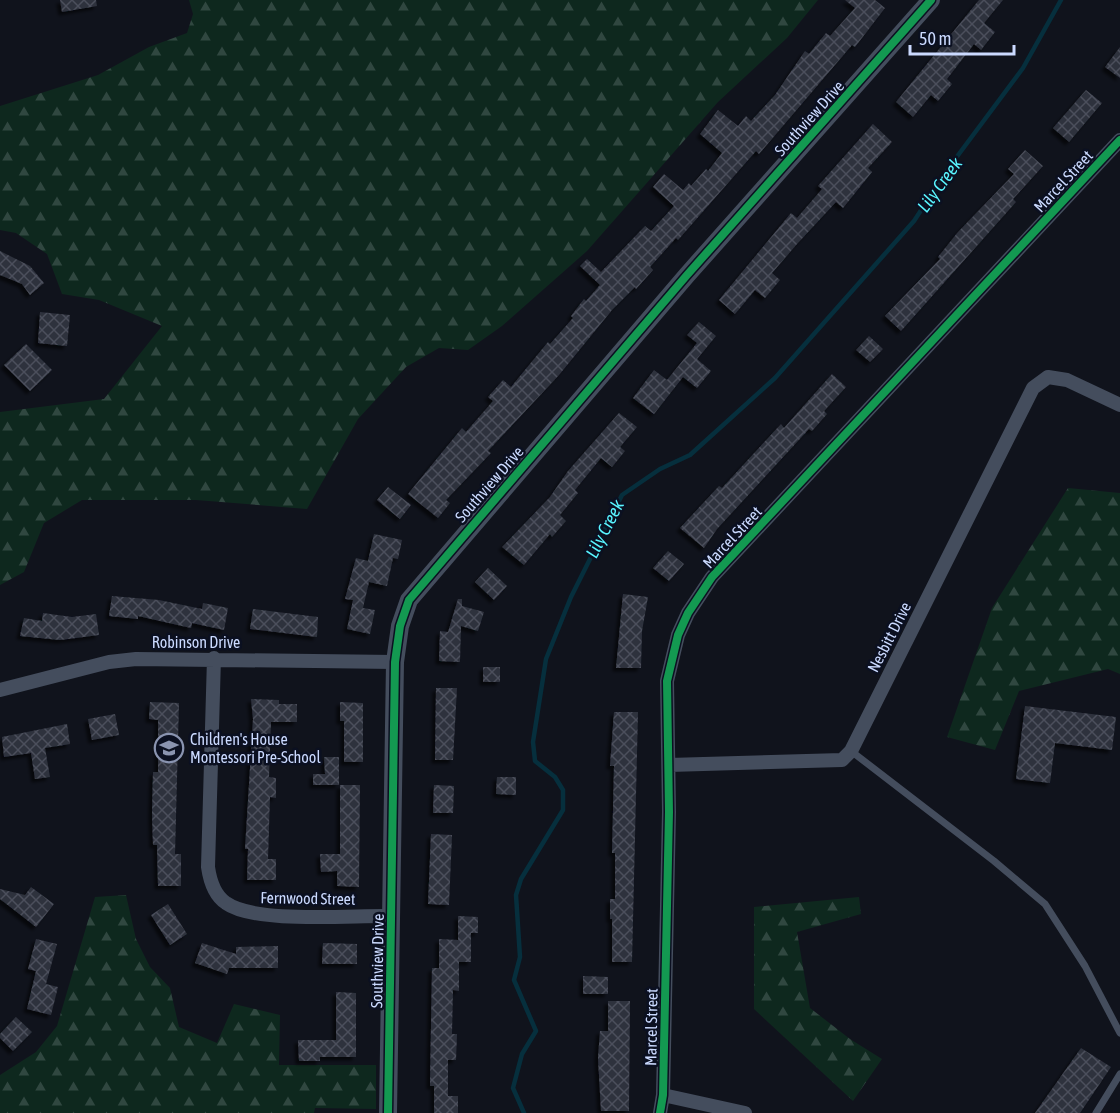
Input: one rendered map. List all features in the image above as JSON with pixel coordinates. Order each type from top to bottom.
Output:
[{"type":"street","name":"Southview Drive","points":[[388,1113],[395,662],[404,613],[416,590],[687,275],[931,0]]},
{"type":"street","name":"Marcel Street","points":[[660,1113],[663,1095],[669,665],[678,635],[698,596],[712,577],[1120,140]]},
{"type":"street","name":"Nesbitt Drive","points":[[851,751],[1034,388],[1048,377],[1067,380],[1120,405]]},
{"type":"street","name":"Robinson Drive","points":[[0,690],[109,662],[136,659],[214,658],[395,662]]},
{"type":"street","name":"Fernwood Street","points":[[214,658],[208,867],[212,885],[218,895],[227,904],[251,914],[391,916]]},
{"type":"street","points":[[669,765],[826,762],[842,760],[851,751]]},
{"type":"street","points":[[663,1095],[745,1113]]},
{"type":"lane","points":[[851,751],[994,861],[1045,904],[1085,966],[1120,1033]]},
{"type":"lane","points":[[1096,1113],[1120,1074]]},
{"type":"green space","points":[[189,0],[818,0],[787,38],[718,102],[587,251],[502,326],[468,350],[439,348],[406,367],[358,419],[307,509],[196,500],[82,500],[44,523],[24,572],[0,585],[0,412],[104,399],[162,326],[99,300],[62,294],[47,254],[16,233],[0,230],[0,106],[98,75],[149,47],[187,33],[193,14]]},
{"type":"green space","points":[[1068,488],[1120,493],[1120,674],[1108,669],[1019,691],[995,750],[947,737],[992,608]]},
{"type":"green space","points":[[126,895],[136,939],[150,967],[170,988],[179,1027],[217,1043],[234,1004],[280,1015],[279,1065],[376,1065],[376,1109],[315,1108],[314,1113],[0,1113],[0,1075],[36,1052],[57,1026],[95,897]]},
{"type":"green space","points":[[859,897],[861,914],[797,932],[810,1008],[850,1039],[882,1059],[853,1101],[754,1009],[754,907]]},
{"type":"building","points":[[60,0],[96,0],[97,6],[62,12]]},
{"type":"building","points":[[845,0],[875,0],[885,8],[855,47],[852,45],[759,154],[756,151],[678,240],[676,238],[650,267],[653,270],[612,310],[559,375],[488,451],[491,453],[446,500],[450,503],[438,518],[408,494],[462,428],[466,432],[493,401],[488,397],[503,380],[511,387],[548,342],[550,344],[573,318],[571,316],[584,299],[586,301],[600,285],[580,266],[587,259],[601,272],[645,226],[651,231],[674,206],[653,187],[664,174],[683,190],[689,183],[691,186],[706,169],[708,171],[722,153],[700,134],[718,110],[738,126],[746,116],[751,121],[775,95],[805,51],[809,54],[826,33],[830,36],[855,8]]},
{"type":"building","points":[[979,0],[1003,0],[984,23],[995,32],[981,50],[974,44],[947,79],[952,84],[938,101],[931,95],[913,117],[896,102]]},
{"type":"building","points":[[1120,47],[1120,78],[1105,67]]},
{"type":"building","points":[[1086,90],[1102,103],[1069,142],[1053,128]]},
{"type":"building","points":[[873,124],[892,142],[868,168],[872,172],[843,208],[836,202],[772,273],[780,280],[765,298],[755,290],[735,314],[719,300],[791,213],[797,218],[822,189],[818,186]]},
{"type":"building","points":[[1025,150],[1043,166],[1013,199],[1016,202],[901,331],[885,316],[940,259],[938,257],[958,232],[1014,174],[1008,169]]},
{"type":"building","points":[[0,251],[30,266],[44,283],[30,295],[22,284],[0,275]]},
{"type":"building","points":[[40,312],[70,315],[67,346],[38,343]]},
{"type":"building","points":[[699,322],[716,336],[697,359],[711,371],[697,388],[683,377],[654,414],[633,398],[654,370],[667,380],[697,343],[687,335]]},
{"type":"building","points":[[869,336],[883,349],[870,362],[856,350]]},
{"type":"building","points":[[26,344],[52,370],[30,391],[4,365]]},
{"type":"building","points":[[832,374],[846,387],[824,411],[827,414],[812,431],[809,429],[717,529],[704,548],[680,528],[719,486],[722,488],[781,424],[784,428]]},
{"type":"building","points":[[619,413],[637,427],[620,447],[625,451],[612,467],[601,458],[575,490],[578,493],[560,515],[566,521],[552,537],[550,534],[524,565],[502,547],[550,497],[568,471]]},
{"type":"building","points":[[388,487],[411,505],[400,519],[377,500]]},
{"type":"building","points":[[374,534],[402,540],[398,559],[393,558],[387,586],[369,582],[363,608],[375,610],[370,634],[347,629],[353,600],[345,599],[356,558],[368,561]]},
{"type":"building","points":[[668,551],[684,564],[669,581],[653,568]]},
{"type":"building","points":[[488,568],[507,586],[494,600],[475,582]]},
{"type":"building","points":[[623,594],[648,597],[642,631],[641,668],[616,668]]},
{"type":"building","points":[[112,596],[159,600],[202,609],[203,603],[228,608],[224,630],[192,623],[191,628],[138,616],[138,619],[109,616]]},
{"type":"building","points":[[458,599],[462,599],[462,606],[484,612],[478,631],[461,626],[460,662],[439,661],[440,631],[448,632]]},
{"type":"building","points":[[253,609],[318,617],[317,637],[250,629]]},
{"type":"building","points":[[43,613],[72,617],[96,614],[99,635],[60,640],[20,636],[24,618],[42,621]]},
{"type":"building","points":[[483,667],[500,667],[500,682],[483,682]]},
{"type":"building","points":[[436,688],[457,688],[453,760],[435,760]]},
{"type":"building","points":[[251,699],[279,700],[279,704],[297,704],[297,722],[271,722],[269,777],[276,778],[276,798],[270,797],[268,859],[276,859],[276,880],[247,880],[248,849],[245,849],[253,719]]},
{"type":"building","points":[[150,702],[179,703],[175,854],[181,854],[181,886],[158,886],[157,845],[153,845],[152,814],[153,772],[158,772],[158,720],[149,719]]},
{"type":"building","points":[[340,702],[363,703],[363,762],[344,762],[344,721],[340,721]]},
{"type":"building","points":[[1025,706],[1116,717],[1112,750],[1055,743],[1050,783],[1016,779]]},
{"type":"building","points":[[614,712],[638,712],[632,962],[612,962],[610,899],[615,899],[615,853],[612,853],[614,766],[610,766]]},
{"type":"building","points":[[115,714],[119,735],[92,740],[88,719]]},
{"type":"building","points":[[67,724],[70,744],[45,748],[50,777],[35,779],[31,753],[4,757],[2,737]]},
{"type":"building","points":[[324,757],[339,757],[339,785],[313,785],[313,774],[325,774]]},
{"type":"building","points":[[497,777],[516,777],[516,795],[496,794]]},
{"type":"building","points":[[340,785],[360,785],[359,887],[337,886],[337,871],[321,872],[320,854],[340,854]]},
{"type":"building","points":[[434,785],[454,786],[453,813],[433,813]]},
{"type":"building","points":[[431,834],[452,835],[449,905],[428,904]]},
{"type":"building","points":[[31,887],[54,904],[36,927],[0,899],[0,889],[25,895]]},
{"type":"building","points":[[168,904],[187,934],[170,945],[151,915]]},
{"type":"building","points":[[458,916],[478,917],[478,933],[471,933],[471,962],[459,962],[459,991],[453,990],[452,1034],[457,1034],[456,1060],[448,1060],[448,1096],[458,1096],[458,1113],[434,1113],[434,1086],[430,1086],[432,968],[439,968],[439,939],[458,940]]},
{"type":"building","points":[[36,939],[57,944],[46,984],[58,987],[51,1015],[27,1009],[36,971],[28,969]]},
{"type":"building","points":[[202,943],[236,954],[236,947],[278,946],[278,968],[229,968],[227,974],[195,963]]},
{"type":"building","points":[[323,943],[357,944],[357,964],[322,964]]},
{"type":"building","points":[[583,976],[608,977],[608,994],[583,994]]},
{"type":"building","points":[[336,992],[356,993],[356,1057],[320,1057],[320,1061],[299,1061],[298,1040],[336,1040]]},
{"type":"building","points":[[608,1001],[630,1001],[629,1111],[601,1111],[598,1058],[600,1031],[608,1031]]},
{"type":"building","points":[[16,1017],[32,1032],[13,1051],[0,1038],[0,1034]]},
{"type":"building","points":[[1081,1048],[1111,1067],[1080,1113],[1035,1113]]},
{"type":"waterway","name":"Lily Creek","points":[[524,1113],[513,1088],[522,1054],[536,1031],[514,980],[520,957],[516,895],[521,879],[563,810],[563,790],[555,777],[535,761],[533,742],[546,659],[571,597],[622,495],[660,469],[690,455],[775,378],[914,221],[950,166],[1023,68],[1061,0]]},
{"type":"cycle path","points":[[388,1113],[395,662],[400,626],[409,600],[687,275],[931,0]]},
{"type":"cycle path","points":[[660,1113],[663,1095],[669,812],[667,681],[678,635],[688,613],[712,577],[1120,140]]},
{"type":"place","name":"Children's House Montessori Pre-School","points":[[169,748]]}]
